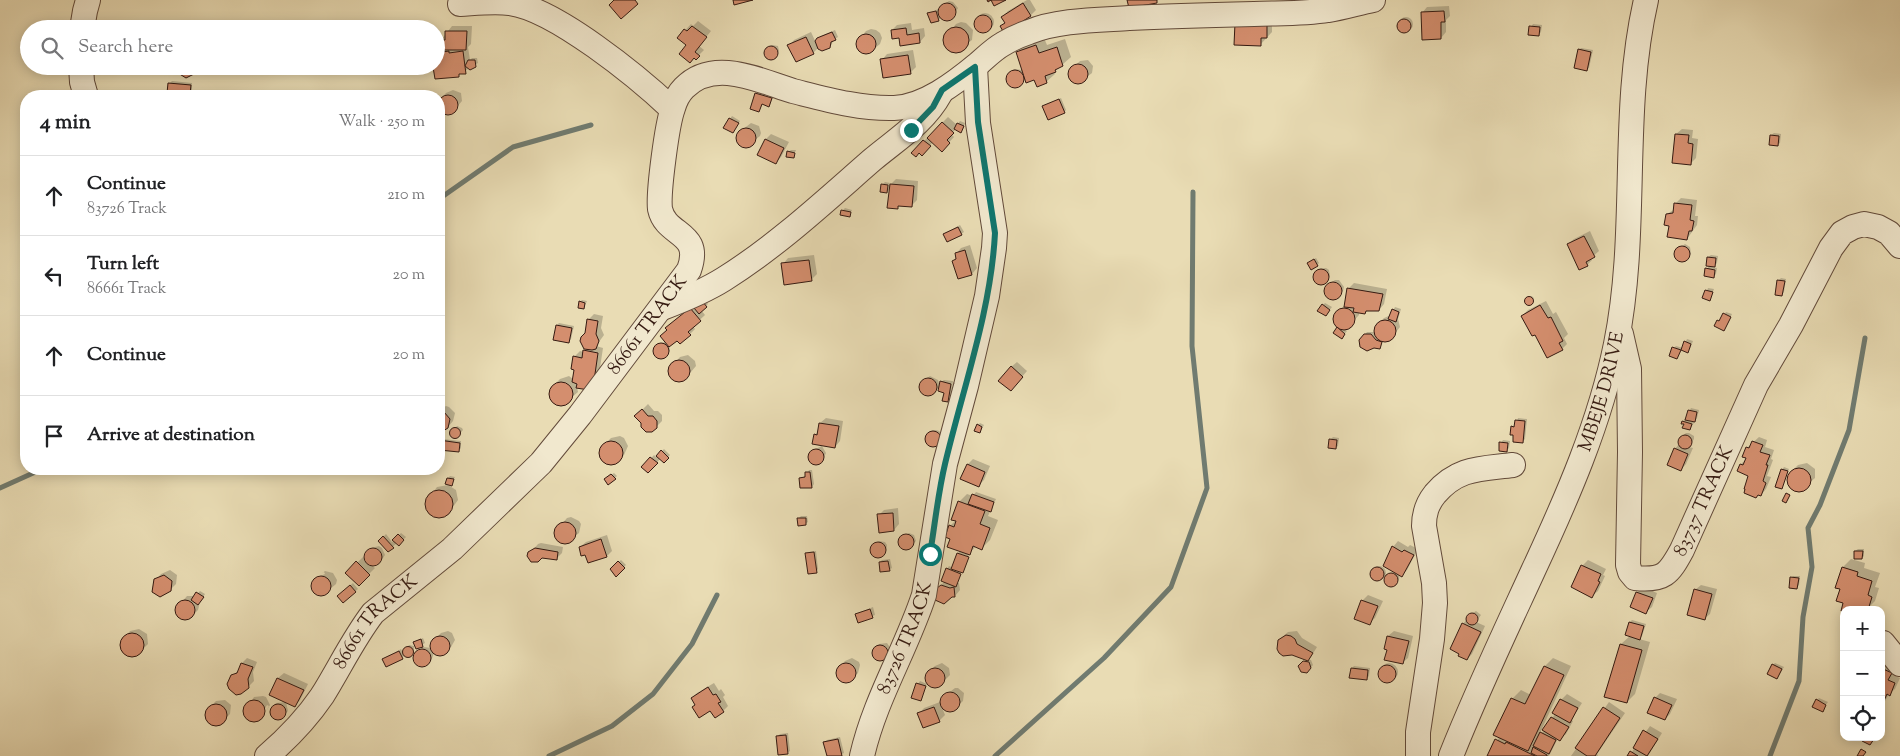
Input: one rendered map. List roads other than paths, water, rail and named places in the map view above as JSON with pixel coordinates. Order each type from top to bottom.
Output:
[{"type":"street","points":[[83,20],[88,0]]},
{"type":"street","points":[[975,67],[1002,44],[1031,31],[1059,24],[1160,17],[1328,10],[1373,0]]},
{"type":"street","name":"MBEJE DRIVE","points":[[1451,756],[1473,700],[1560,512],[1602,399],[1619,327],[1626,287],[1636,57],[1640,24],[1646,0]]},
{"type":"street","points":[[460,4],[511,3],[556,22],[591,44],[672,109]]},
{"type":"street","name":"86661 TRACK","points":[[267,756],[290,735],[316,703],[373,613],[452,549],[541,463],[661,309],[689,270],[693,259],[693,249],[664,219],[660,208],[672,109],[684,88],[696,79],[710,74],[729,73],[754,78],[792,90],[868,106],[895,108],[915,105],[931,98],[975,67]]},
{"type":"street","name":"83726 TRACK","points":[[862,756],[876,708],[918,613],[924,594],[945,464],[966,386],[988,286],[995,233],[978,122],[975,67]]},
{"type":"street","points":[[82,75],[84,90]]},
{"type":"street","points":[[661,309],[723,280],[775,244],[880,153],[911,130],[933,107],[942,90]]},
{"type":"street","name":"83737 TRACK","points":[[1619,327],[1627,353],[1629,369],[1628,564],[1630,572],[1635,578],[1658,578],[1666,574],[1673,567],[1756,385],[1842,233],[1853,226],[1864,224],[1878,226],[1889,233],[1900,246]]},
{"type":"street","points":[[1418,756],[1418,732],[1430,656],[1435,603],[1434,583],[1424,526],[1426,507],[1451,478],[1462,473],[1480,469],[1513,465]]},
{"type":"street","points":[[1885,645],[1900,664]]},
{"type":"waterway","points":[[445,195],[513,147],[591,125]]},
{"type":"waterway","points":[[995,756],[1104,658],[1171,587],[1207,488],[1192,346],[1193,192]]},
{"type":"waterway","points":[[1770,756],[1799,681],[1803,617],[1812,567],[1808,528],[1820,505],[1849,430],[1865,338]]},
{"type":"waterway","points":[[0,488],[29,475]]},
{"type":"waterway","points":[[549,756],[612,726],[653,694],[692,644],[717,595]]}]
